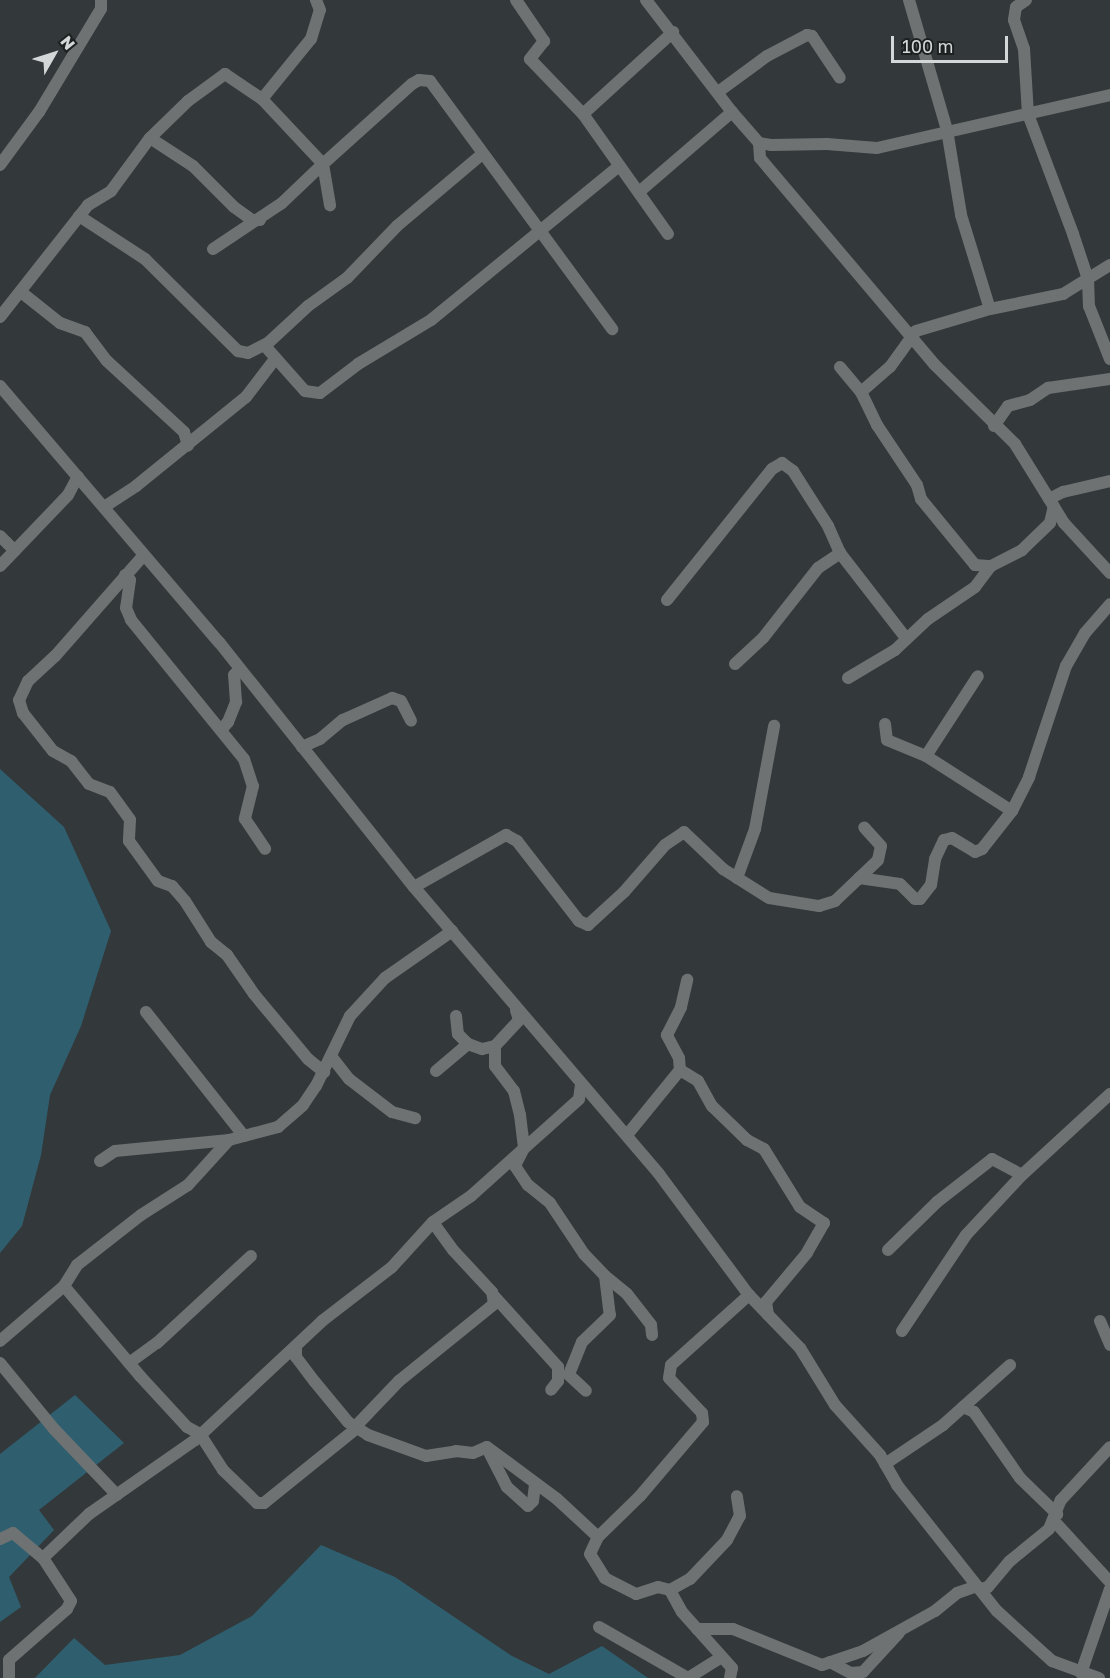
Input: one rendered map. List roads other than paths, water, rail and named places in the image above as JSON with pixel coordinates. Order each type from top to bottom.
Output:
[{"type":"street","points":[[0,165],[39,112],[101,9],[101,0]]},
{"type":"street","points":[[262,99],[311,39],[320,10],[316,0]]},
{"type":"street","points":[[516,0],[544,40],[530,59],[583,114],[618,167],[639,192],[668,234]]},
{"type":"street","points":[[646,0],[673,32],[732,112],[765,144],[827,144],[868,149],[1110,95]]},
{"type":"street","points":[[909,0],[947,130],[961,215],[990,309]]},
{"type":"street","points":[[1026,0],[1011,5],[1024,50],[1028,114],[1088,279],[1089,306],[1110,359]]},
{"type":"street","points":[[583,114],[673,32]]},
{"type":"street","points":[[718,92],[767,56],[807,34],[812,36],[840,78]]},
{"type":"street","points":[[0,317],[88,205],[111,191],[150,138],[219,75],[225,74],[262,99],[323,164],[330,205]]},
{"type":"street","points":[[213,249],[226,243],[240,228],[260,220],[412,84],[426,79],[481,155],[542,231],[612,329]]},
{"type":"street","points":[[639,192],[732,112]]},
{"type":"street","points":[[150,138],[193,166],[234,207],[252,220],[260,220]]},
{"type":"street","points":[[765,144],[760,158],[910,336],[994,426],[1015,444],[1064,523],[1110,573]]},
{"type":"street","points":[[79,216],[145,259],[238,351],[248,353],[265,346],[347,278],[397,226],[481,155]]},
{"type":"street","points":[[265,346],[274,359],[305,391],[320,393],[358,364],[430,321],[618,167]]},
{"type":"street","points":[[861,392],[890,366],[910,336],[922,328],[990,309],[1063,294],[1110,265]]},
{"type":"street","points":[[21,292],[60,323],[85,332],[107,361],[184,432],[188,445]]},
{"type":"street","points":[[104,507],[188,445],[246,397],[274,359]]},
{"type":"street","points":[[840,367],[861,392],[877,425],[917,485],[921,499],[975,565],[982,578]]},
{"type":"street","points":[[994,426],[1008,406],[1030,400],[1048,388],[1110,379]]},
{"type":"street","points":[[0,386],[239,670],[414,887],[593,1099],[627,1135],[749,1295],[800,1348],[835,1405],[885,1464],[897,1485],[1012,1627],[1052,1661],[1099,1678]]},
{"type":"street","points":[[667,600],[772,469],[782,463],[793,471],[828,526],[840,553],[906,638]]},
{"type":"street","points":[[0,566],[68,495],[78,476]]},
{"type":"street","points":[[1050,524],[1052,503],[1063,492],[1110,481]]},
{"type":"street","points":[[848,678],[886,656],[982,578],[991,567],[1022,550],[1050,524],[1064,523]]},
{"type":"street","points":[[0,536],[15,551]]},
{"type":"street","points":[[735,664],[763,638],[818,568],[840,553]]},
{"type":"street","points":[[143,556],[55,656],[28,681],[19,700],[23,713],[53,751],[71,761],[89,784],[110,792],[130,820],[129,841],[158,881],[172,886],[211,942],[226,955],[254,994],[324,1072]]},
{"type":"street","points":[[975,565],[991,567]]},
{"type":"street","points":[[125,575],[130,580],[126,608],[131,621],[244,759],[253,786],[244,819],[265,849]]},
{"type":"street","points":[[859,878],[900,884],[915,899],[920,899],[931,885],[935,859],[944,840],[952,838],[975,852],[982,849],[1012,811],[1029,777],[1066,666],[1085,633],[1110,604]]},
{"type":"street","points":[[220,729],[228,722],[236,702],[234,675],[239,670]]},
{"type":"street","points":[[926,756],[978,676]]},
{"type":"street","points":[[302,747],[320,739],[342,720],[392,698],[401,701],[411,721]]},
{"type":"street","points":[[885,724],[887,740],[926,756],[1012,811]]},
{"type":"street","points":[[737,878],[755,829],[774,726]]},
{"type":"street","points":[[414,887],[506,834],[517,841],[583,924],[595,922],[656,854],[684,832],[709,858],[769,898],[819,906],[836,902],[878,860],[882,850],[864,827]]},
{"type":"street","points":[[100,1161],[111,1153],[139,1147],[229,1140],[278,1126],[289,1119],[303,1105],[324,1072],[350,1016],[386,978],[452,931]]},
{"type":"street","points":[[627,1135],[680,1070],[679,1058],[667,1035],[681,1007],[687,980]]},
{"type":"street","points":[[456,1016],[458,1034],[468,1044],[482,1049],[495,1046],[519,1020],[511,1001]]},
{"type":"street","points":[[146,1012],[244,1136]]},
{"type":"street","points":[[436,1071],[468,1044]]},
{"type":"street","points":[[495,1046],[495,1066],[514,1091],[524,1148],[515,1166],[520,1175],[550,1203],[584,1254],[605,1276],[627,1294],[651,1325],[652,1335]]},
{"type":"street","points":[[331,1056],[349,1079],[392,1112],[416,1118]]},
{"type":"street","points":[[680,1070],[698,1081],[712,1106],[747,1140],[764,1149],[800,1207],[824,1223],[807,1253],[766,1302],[768,1315]]},
{"type":"street","points":[[43,1558],[81,1521],[199,1439],[322,1321],[392,1267],[433,1222],[471,1196],[579,1099],[581,1085]]},
{"type":"street","points":[[902,1331],[966,1235],[1004,1199],[1022,1175],[1110,1094]]},
{"type":"street","points":[[579,1099],[593,1099]]},
{"type":"street","points":[[2,1334],[64,1286],[77,1265],[141,1215],[188,1185],[229,1140]]},
{"type":"street","points":[[888,1250],[937,1202],[992,1160],[1022,1175]]},
{"type":"street","points":[[433,1222],[494,1296],[558,1367],[586,1391]]},
{"type":"street","points":[[129,1363],[157,1343],[251,1256]]},
{"type":"street","points":[[569,1375],[582,1342],[610,1315],[605,1276]]},
{"type":"street","points":[[64,1286],[129,1363],[199,1439],[231,1479],[260,1504],[333,1449],[399,1381],[491,1308],[494,1296]]},
{"type":"street","points":[[730,1678],[732,1668],[670,1590],[658,1587],[641,1595],[605,1578],[590,1554],[598,1537],[640,1496],[700,1428],[702,1413],[669,1378],[668,1369],[749,1295]]},
{"type":"street","points":[[1100,1321],[1110,1345]]},
{"type":"street","points":[[296,1347],[299,1362],[352,1428],[426,1456],[456,1451],[473,1453],[487,1447]]},
{"type":"street","points":[[0,1363],[54,1429],[117,1495]]},
{"type":"street","points":[[885,1464],[963,1407],[1010,1365]]},
{"type":"street","points":[[551,1390],[558,1381],[558,1367]]},
{"type":"street","points":[[963,1407],[974,1412],[1020,1478],[1110,1582]]},
{"type":"street","points":[[487,1447],[598,1537]]},
{"type":"street","points":[[487,1447],[507,1487],[528,1506],[533,1501],[535,1484]]},
{"type":"street","points":[[703,1632],[726,1627],[814,1664],[830,1662],[863,1651],[935,1611],[962,1590],[988,1587],[1010,1561],[1056,1518],[1061,1500],[1110,1447]]},
{"type":"street","points":[[670,1590],[690,1579],[724,1544],[740,1516],[737,1496]]},
{"type":"street","points":[[0,1539],[13,1533],[43,1558],[69,1596],[70,1605],[14,1654],[5,1676]]},
{"type":"street","points":[[1081,1673],[1110,1589]]},
{"type":"street","points":[[830,1662],[861,1676],[905,1626]]},
{"type":"street","points":[[599,1628],[688,1678],[721,1657]]}]
